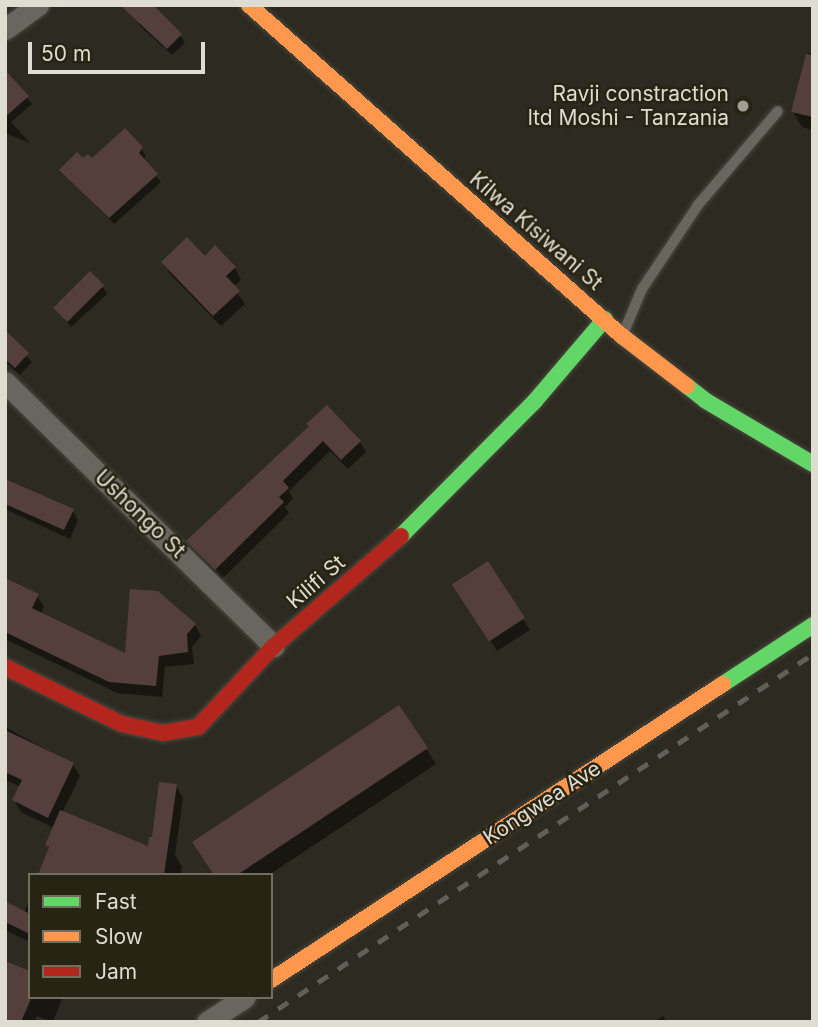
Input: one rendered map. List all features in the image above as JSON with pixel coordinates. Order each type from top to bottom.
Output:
[{"type":"street","points":[[5,29],[38,5]]},
{"type":"street","name":"Kilwa Kisiwani St","points":[[249,5],[622,336],[706,401],[813,464]]},
{"type":"street","name":"Kilifi St","points":[[5,667],[122,724],[163,733],[198,727],[274,646],[416,523],[534,402],[605,319]]},
{"type":"street","name":"Ushongo St","points":[[5,382],[274,646]]},
{"type":"street","name":"Kongwea Ave","points":[[273,979],[813,625]]},
{"type":"street","points":[[207,1022],[242,999]]},
{"type":"lane","points":[[622,336],[642,289],[698,205],[778,111]]},
{"type":"building","points":[[120,5],[153,5],[182,34],[167,49]]},
{"type":"building","points":[[806,54],[813,55],[813,117],[791,112]]},
{"type":"building","points":[[5,70],[29,96],[5,117]]},
{"type":"building","points":[[125,128],[143,147],[139,153],[158,174],[109,218],[59,170],[77,152],[83,158],[88,154],[92,158]]},
{"type":"building","points":[[187,237],[205,256],[215,245],[236,267],[226,276],[240,291],[213,316],[161,262]]},
{"type":"building","points":[[90,271],[104,285],[67,322],[53,308]]},
{"type":"building","points":[[5,330],[29,353],[15,368],[5,359]]},
{"type":"building","points":[[327,405],[361,441],[341,460],[323,441],[283,481],[289,488],[279,497],[284,502],[215,570],[186,541],[309,426],[306,424]]},
{"type":"building","points":[[5,479],[74,509],[64,530],[5,504]]},
{"type":"building","points":[[488,561],[525,618],[489,641],[452,584]]},
{"type":"building","points":[[5,578],[39,594],[32,608],[125,653],[130,589],[158,591],[196,624],[187,634],[188,652],[159,656],[156,686],[109,682],[5,632]]},
{"type":"building","points":[[399,705],[428,748],[240,873],[213,873],[192,842]]},
{"type":"building","points":[[5,730],[74,763],[48,818],[12,800],[22,780],[5,772]]},
{"type":"building","points":[[159,782],[177,784],[164,873],[39,873],[49,847],[45,845],[60,810],[148,846],[149,837],[152,837]]},
{"type":"building","points":[[5,901],[28,913],[28,933],[5,922]]},
{"type":"building","points":[[5,961],[28,970],[30,1001],[21,1022],[5,1022]]},
{"type":"railway","points":[[258,1022],[813,654]]},
{"type":"traffic: fast","points":[[401,536],[534,402],[605,319]]},
{"type":"traffic: fast","points":[[687,386],[706,401],[813,464]]},
{"type":"traffic: fast","points":[[723,684],[813,625]]},
{"type":"traffic: slow","points":[[249,5],[622,336],[687,386]]},
{"type":"traffic: slow","points":[[273,979],[723,684]]},
{"type":"traffic: jam","points":[[5,667],[122,724],[163,733],[198,727],[274,646],[401,536]]},
{"type":"place","name":"Ravji constraction ltd Moshi - Tanzania","points":[[743,106]]}]
